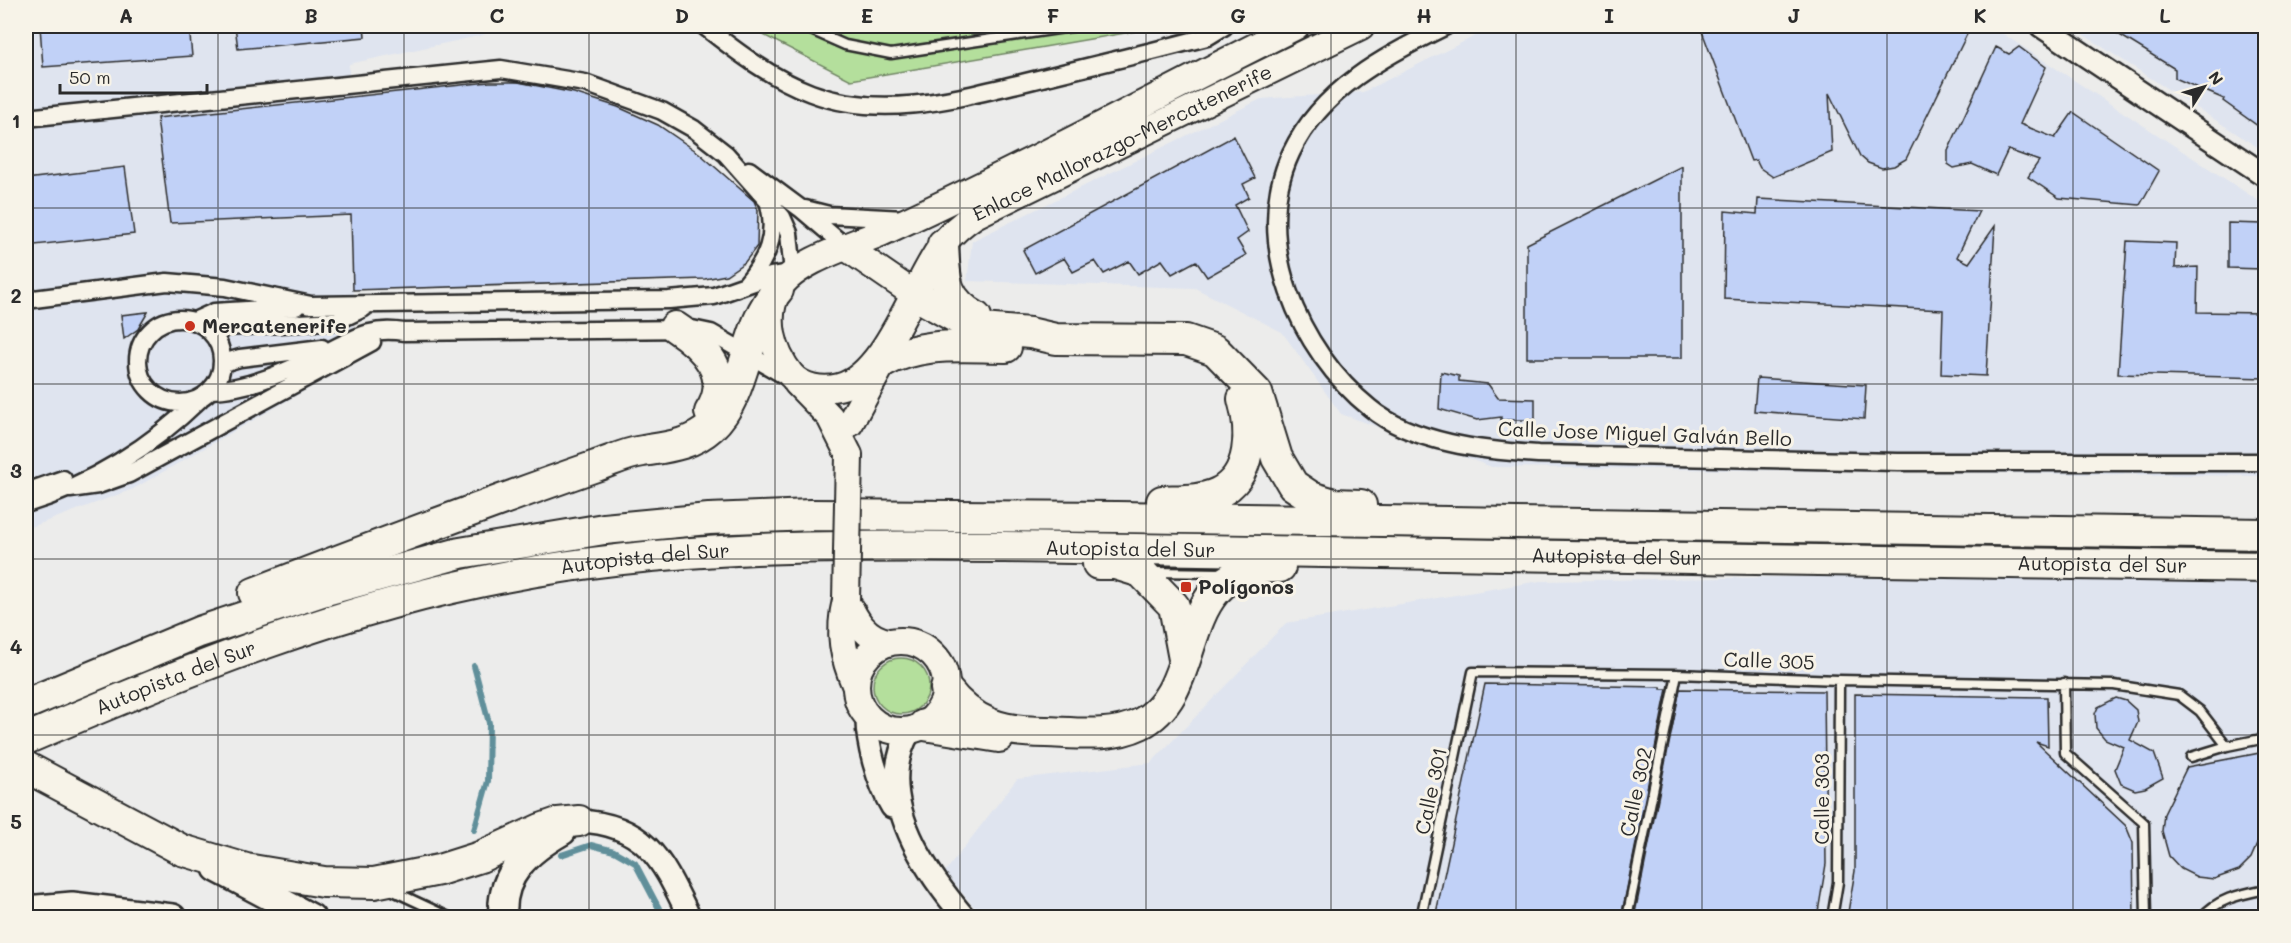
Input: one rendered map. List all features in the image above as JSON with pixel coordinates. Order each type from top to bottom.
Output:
[{"type":"highway","points":[[943,244],[945,280],[951,295],[959,307],[997,329]]},
{"type":"highway","points":[[644,451],[658,451],[679,445],[710,428],[730,399],[767,301],[785,282]]},
{"type":"highway","points":[[914,294],[971,326],[1056,339],[1186,340],[1215,350],[1257,393],[1277,458],[1293,485],[1311,497],[1334,504],[1382,505],[1407,523]]},
{"type":"highway","points":[[199,632],[222,606],[498,500],[644,451],[700,424],[714,405],[718,395],[718,374],[708,353],[697,341],[675,327]]},
{"type":"highway","points":[[874,369],[909,350],[925,347],[1034,347],[1056,339]]},
{"type":"highway","points":[[1117,517],[1135,502],[1191,500],[1219,492],[1234,479],[1243,465],[1249,439],[1241,375]]},
{"type":"highway","name":"Autopista del Sur","points":[[26,704],[199,632],[322,591],[460,553],[604,529],[709,519],[811,515],[1117,517],[2265,534]]},
{"type":"highway","name":"Autopista del Sur","points":[[26,739],[184,673],[324,624],[413,598],[509,576],[620,560],[737,549],[869,546],[1004,547],[2265,567]]},
{"type":"highway","points":[[1004,547],[1026,563],[1115,564],[1141,572],[1174,606],[1184,659]]},
{"type":"highway","points":[[917,728],[994,737],[1022,732],[1109,734],[1141,723],[1164,704],[1179,681],[1184,659],[1209,598],[1238,573],[1271,567],[1355,568],[1375,554]]},
{"type":"highway","points":[[946,689],[961,708],[977,719],[1022,732]]},
{"type":"highway","points":[[26,766],[312,918]]},
{"type":"highway","points":[[182,850],[246,869],[313,880],[374,882],[459,864],[541,829],[558,823],[579,821]]},
{"type":"highway","points":[[503,918],[504,896],[509,880],[527,853],[579,821]]},
{"type":"highway","points":[[26,910],[72,906],[172,918]]},
{"type":"main road","name":"Enlace Mallorazgo-Mercatenerife","points":[[847,248],[911,219],[1296,26]]},
{"type":"main road","name":"Enlace Mallorazgo-Mercatenerife","points":[[914,294],[943,244],[975,215],[1361,26]]},
{"type":"main road","points":[[846,600],[858,623],[876,640],[917,643],[929,651],[942,668],[946,689],[940,709],[917,728],[887,729],[867,716],[859,703],[844,660],[841,620],[846,600],[850,423],[874,369],[892,345],[914,294],[847,248],[785,282],[770,326],[780,362],[830,417],[849,455]]},
{"type":"main road","points":[[797,383],[813,388],[837,388],[874,369]]},
{"type":"main road","points":[[855,687],[858,672],[865,658],[876,648],[888,642]]},
{"type":"street","points":[[704,26],[743,57],[812,94],[847,102],[890,106],[936,104],[1207,37],[1225,26]]},
{"type":"street","name":"Calle Jose Miguel Galván Bello","points":[[1446,26],[1363,70],[1320,111],[1292,153],[1276,202],[1277,252],[1290,297],[1312,343],[1370,409],[1403,427],[1487,451],[1898,462],[2265,462]]},
{"type":"street","points":[[2041,26],[2265,176]]},
{"type":"street","points":[[26,118],[501,69],[585,83],[662,111],[694,129],[800,207],[847,248]]},
{"type":"street","points":[[200,325],[214,312],[268,310],[311,305],[370,306],[700,299],[771,276],[785,282],[789,233],[782,217],[726,154]]},
{"type":"street","points":[[745,285],[762,265],[772,236],[774,221],[769,200]]},
{"type":"street","points":[[800,207],[829,215],[911,219]]},
{"type":"street","points":[[26,300],[166,282],[225,287],[311,305]]},
{"type":"street","points":[[370,306],[338,321],[200,325],[181,319],[156,327],[146,336],[140,348],[138,362],[140,375],[147,388],[158,398],[172,403],[186,403],[206,394],[243,387],[374,330],[404,332],[675,327],[711,333],[797,383]]},
{"type":"street","points":[[26,504],[67,484],[102,472],[179,420],[206,394],[219,378],[223,363],[221,350],[200,325]]},
{"type":"street","points":[[26,492],[67,484],[98,485],[129,474],[359,347],[404,332]]},
{"type":"street","points":[[223,363],[240,358],[338,345]]},
{"type":"street","points":[[867,716],[866,731],[889,803],[906,826],[934,878],[965,918]]},
{"type":"street","points":[[906,826],[896,792],[896,769],[901,746],[917,728]]},
{"type":"street","points":[[579,821],[605,824],[639,838],[662,863],[690,918]]},
{"type":"lane","points":[[802,26],[845,45],[891,54],[1078,26]]},
{"type":"lane","points":[[1141,572],[1238,573]]},
{"type":"lane","name":"Calle 305","points":[[1473,672],[1677,674],[1839,680],[2114,685],[2179,694],[2200,711],[2227,746]]},
{"type":"lane","name":"Calle 301","points":[[1421,918],[1473,672]]},
{"type":"lane","name":"Calle 302","points":[[1627,918],[1677,674]]},
{"type":"lane","name":"Calle 303","points":[[1832,918],[1838,882],[1839,680]]},
{"type":"lane","points":[[2064,683],[2065,753],[2144,823],[2146,918]]},
{"type":"lane","points":[[2191,757],[2265,738]]},
{"type":"lane","points":[[374,882],[451,918]]},
{"type":"lane","points":[[2201,918],[2219,902],[2265,889]]},
{"type":"shaded area","name":"Mercatenerife","points":[[26,26],[496,26],[483,35],[349,64],[355,362],[133,489],[26,529]]},
{"type":"shaded area","points":[[1495,26],[1991,26],[2265,205],[2265,476],[1492,467],[1341,414],[1282,332],[1195,288],[967,281],[972,241],[1261,99],[1363,92]]},
{"type":"shaded area","points":[[2070,26],[2265,26],[2265,152]]},
{"type":"shaded area","points":[[1982,574],[2265,580],[2265,917],[983,918],[945,872],[1017,779],[1151,763],[1286,623],[1540,581]]},
{"type":"green space","points":[[746,26],[1166,26],[851,80]]},
{"type":"green space","points":[[896,658],[906,658],[921,666],[927,675],[929,686],[927,697],[921,706],[906,714],[896,714],[885,709],[878,702],[873,691],[873,681],[878,670],[885,663]]},
{"type":"building","points":[[40,26],[189,26],[192,56],[43,67]]},
{"type":"building","points":[[235,26],[364,26],[365,37],[238,49]]},
{"type":"building","points":[[1700,26],[1971,26],[1906,159],[1894,166],[1882,168],[1868,163],[1860,156],[1829,93],[1832,152],[1773,177],[1760,168],[1756,160],[1751,161]]},
{"type":"building","points":[[2105,26],[2265,26],[2265,131],[2223,101],[2224,99],[2175,78],[2175,69]]},
{"type":"building","points":[[1996,47],[2009,54],[2019,47],[2046,67],[2020,124],[2055,138],[2073,112],[2159,171],[2140,205],[2059,198],[2028,177],[2039,161],[2008,150],[1996,175],[1972,164],[1954,168],[1948,164],[1948,151]]},
{"type":"building","points":[[489,82],[518,82],[574,93],[618,107],[658,125],[699,153],[754,201],[758,210],[757,246],[745,262],[726,275],[705,279],[353,290],[351,215],[170,223],[157,118]]},
{"type":"building","points":[[1234,136],[1255,178],[1243,184],[1249,197],[1235,205],[1248,232],[1237,240],[1246,255],[1207,277],[1196,261],[1172,274],[1162,260],[1138,274],[1129,261],[1104,274],[1095,261],[1073,272],[1064,258],[1035,273],[1023,250]]},
{"type":"building","points":[[1682,166],[1682,358],[1527,358],[1527,244]]},
{"type":"building","points":[[125,167],[134,234],[26,246],[26,179]]},
{"type":"building","points":[[1758,199],[1979,211],[1957,257],[1969,263],[1995,226],[1986,376],[1941,374],[1943,310],[1724,299],[1725,211],[1757,214]]},
{"type":"building","points":[[2228,223],[2264,224],[2263,269],[2228,268]]},
{"type":"building","points":[[2127,241],[2176,243],[2175,268],[2198,267],[2197,312],[2265,313],[2265,378],[2118,374]]},
{"type":"building","points":[[148,312],[138,329],[124,339],[121,315]]},
{"type":"building","points":[[1441,372],[1459,376],[1459,381],[1488,384],[1498,398],[1535,399],[1535,420],[1501,420],[1501,417],[1477,420],[1439,409]]},
{"type":"building","points":[[1757,378],[1866,385],[1864,419],[1754,411]]},
{"type":"building","points":[[1485,684],[1661,687],[1661,689],[1667,689],[1621,918],[1435,918]]},
{"type":"building","points":[[1680,689],[1824,691],[1826,864],[1817,918],[1634,918]]},
{"type":"building","points":[[1855,694],[2047,697],[2048,746],[2036,742],[2126,826],[2133,843],[2134,918],[1847,918],[1855,871]]},
{"type":"building","points":[[2116,698],[2126,701],[2136,710],[2138,722],[2130,740],[2154,753],[2163,778],[2145,788],[2135,790],[2121,784],[2115,769],[2124,747],[2105,739],[2096,728],[2095,714],[2098,707]]},
{"type":"building","points":[[2265,752],[2265,822],[2260,823],[2258,842],[2251,858],[2239,870],[2214,879],[2197,877],[2181,869],[2169,856],[2162,831],[2164,814],[2187,767]]},
{"type":"waterway","points":[[474,666],[489,723],[488,781],[474,830]]},
{"type":"waterway","points":[[561,855],[591,845],[614,851],[635,863],[664,918]]},
{"type":"place","name":"Mercatenerife","points":[[190,326]]},
{"type":"place","name":"Polígonos","points":[[1186,587]]}]
